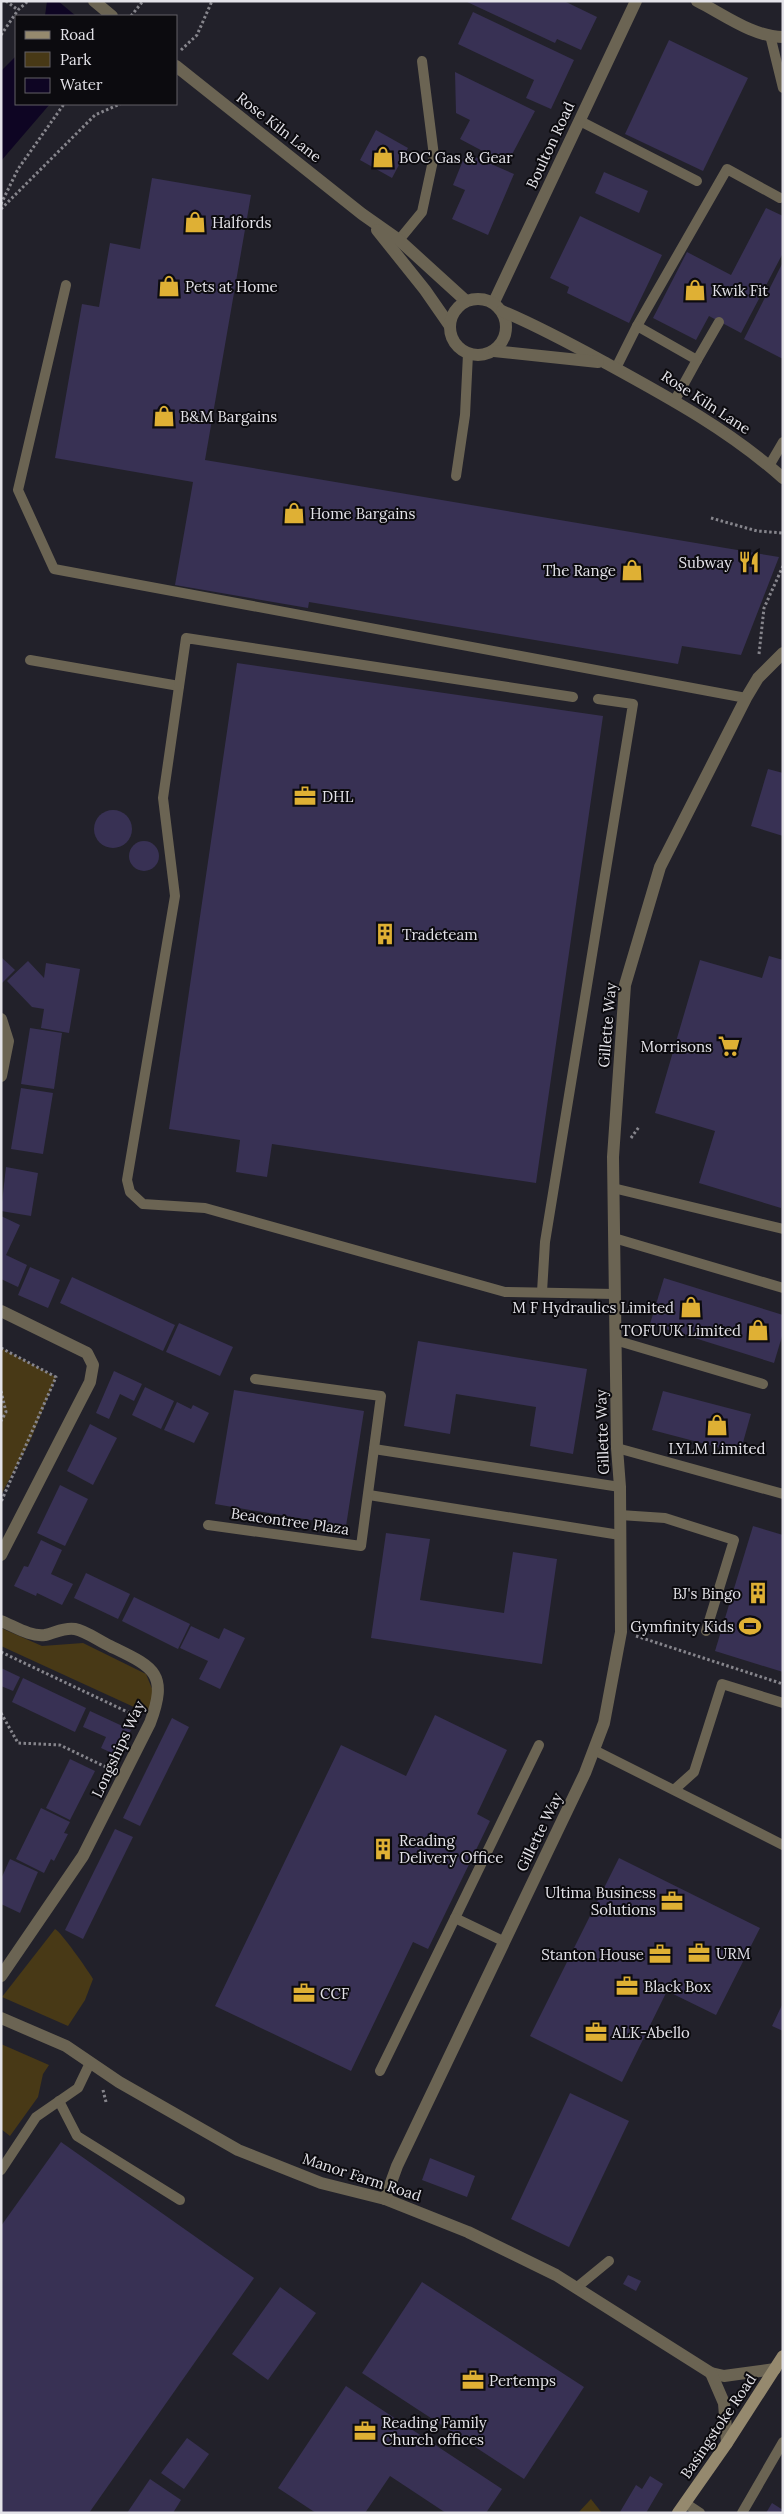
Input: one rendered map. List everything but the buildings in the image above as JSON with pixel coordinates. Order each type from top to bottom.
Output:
[{"type":"main road","name":"Basingstoke Road","points":[[682,2508],[780,2362]]},
{"type":"street","points":[[94,1],[111,15]]},
{"type":"street","name":"Boulton Road","points":[[498,307],[580,121],[636,1]]},
{"type":"street","points":[[697,1],[750,29],[776,36]]},
{"type":"street","name":"Rose Kiln Lane","points":[[178,68],[362,214],[399,240],[466,301],[475,298],[498,307],[566,341],[675,400],[735,439],[783,478]]},
{"type":"street","name":"Rose Kiln Lane","points":[[362,214],[425,290],[450,326],[455,343],[468,354],[486,354],[494,351],[611,366]]},
{"type":"street","points":[[450,326],[454,311],[466,301]]},
{"type":"street","points":[[494,351],[501,345],[507,328],[498,307]]},
{"type":"street","name":"Gillette Way","points":[[385,2199],[397,2166],[585,1773],[604,1723],[621,1632],[613,1157],[626,985],[660,867],[746,698],[758,678],[783,653]]},
{"type":"street","points":[[1,1019],[8,1041],[1,1076]]},
{"type":"street","points":[[1,1311],[87,1353],[93,1365],[90,1382],[1,1555]]},
{"type":"street","name":"Longships Way","points":[[1,1621],[35,1635],[76,1629],[144,1662],[154,1672],[159,1686],[158,1701],[150,1723],[83,1856],[1,1976]]},
{"type":"street","name":"Manor Farm Road","points":[[1,2018],[61,2044],[119,2082],[238,2150],[321,2183],[385,2199],[468,2232],[556,2275],[711,2373],[724,2376],[780,2362]]},
{"type":"street","points":[[711,2373],[724,2403],[727,2443]]},
{"type":"lane","points":[[776,36],[783,88]]},
{"type":"lane","points":[[399,240],[422,212],[434,156],[422,61]]},
{"type":"lane","points":[[580,121],[697,181]]},
{"type":"lane","points":[[611,366],[637,326],[727,169],[780,198]]},
{"type":"lane","points":[[66,285],[18,490],[54,570],[746,698]]},
{"type":"lane","points":[[675,400],[719,322]]},
{"type":"lane","points":[[637,326],[697,360]]},
{"type":"lane","points":[[456,476],[465,415],[468,354]]},
{"type":"lane","points":[[769,466],[783,442]]},
{"type":"lane","points":[[573,697],[186,638],[163,798],[175,896],[128,1180],[130,1192],[143,1204],[205,1208],[504,1292],[615,1294]]},
{"type":"lane","points":[[30,660],[179,686]]},
{"type":"lane","points":[[542,1292],[547,1233],[633,704],[598,699]]},
{"type":"lane","points":[[613,1188],[783,1229]]},
{"type":"lane","points":[[614,1238],[783,1288]]},
{"type":"lane","points":[[615,1340],[763,1384]]},
{"type":"lane","name":"Beacontree Plaza","points":[[208,1525],[361,1546],[381,1396],[255,1378]]},
{"type":"lane","points":[[617,1448],[783,1494]]},
{"type":"lane","points":[[374,1449],[620,1487]]},
{"type":"lane","points":[[369,1495],[620,1535]]},
{"type":"lane","points":[[620,1514],[665,1518],[734,1540],[706,1631]]},
{"type":"lane","points":[[674,1789],[694,1772],[722,1684],[783,1703]]},
{"type":"lane","points":[[380,2071],[539,1745]]},
{"type":"lane","points":[[594,1750],[783,1845]]},
{"type":"lane","points":[[455,1918],[503,1941]]},
{"type":"lane","points":[[1,2170],[36,2117],[78,2088],[90,2063]]},
{"type":"lane","points":[[59,2101],[77,2136],[180,2200]]},
{"type":"lane","points":[[576,2288],[609,2261]]},
{"type":"lane","points":[[742,2513],[783,2442]]},
{"type":"lane","points":[[682,2508],[700,2513]]},
{"type":"path","points":[[6,1],[18,10]]},
{"type":"path","points":[[1,35],[18,10],[28,1]]},
{"type":"path","points":[[132,15],[143,1]]},
{"type":"path","points":[[181,50],[197,35],[212,1]]},
{"type":"path","points":[[1,204],[18,169],[63,105]]},
{"type":"path","points":[[1,209],[95,116],[118,105]]},
{"type":"path","points":[[711,518],[757,531],[783,534]]},
{"type":"path","points":[[765,650],[759,655],[764,608],[783,566]]},
{"type":"path","points":[[1,1348],[56,1377],[1,1502]]},
{"type":"path","points":[[1,1391],[6,1412],[1,1421]]},
{"type":"path","points":[[621,1632],[783,1684]]},
{"type":"path","points":[[1,1652],[150,1723]]},
{"type":"path","points":[[1,1713],[18,1743],[60,1745],[124,1776]]},
{"type":"green space","points":[[1,1348],[56,1377],[31,1439],[1,1495]]},
{"type":"green space","points":[[1,1628],[42,1646],[83,1643],[146,1674],[155,1696],[147,1713],[1,1646]]},
{"type":"green space","points":[[55,1929],[93,1979],[85,2000],[68,2026],[2,1997]]},
{"type":"green space","points":[[1,2044],[49,2065],[43,2074],[38,2097],[10,2136],[1,2129]]},
{"type":"green space","points":[[591,2499],[602,2513],[578,2513]]},
{"type":"water","points":[[47,1],[129,1],[118,15],[45,15]]},
{"type":"water","points":[[15,57],[15,105],[49,105],[1,161],[1,71]]},
{"type":"pier","points":[[58,1],[128,1],[131,3],[121,15],[75,15]]},
{"type":"place","name":"BOC Gas & Gear","points":[[383,157]]},
{"type":"place","name":"Halfords","points":[[195,222]]},
{"type":"place","name":"Pets at Home","points":[[169,286]]},
{"type":"place","name":"Kwik Fit","points":[[695,290]]},
{"type":"place","name":"B&M Bargains","points":[[164,416]]},
{"type":"place","name":"Home Bargains","points":[[294,513]]},
{"type":"place","name":"Subway","points":[[749,562]]},
{"type":"place","name":"The Range","points":[[632,570]]},
{"type":"place","name":"DHL","points":[[305,796]]},
{"type":"place","name":"Tradeteam","points":[[385,934]]},
{"type":"place","name":"Morrisons","points":[[729,1046]]},
{"type":"place","name":"M F Hydraulics Limited","points":[[691,1307]]},
{"type":"place","name":"TOFUUK Limited","points":[[758,1330]]},
{"type":"place","name":"LYLM Limited","points":[[717,1425]]},
{"type":"place","name":"BJ's Bingo","points":[[758,1593]]},
{"type":"place","name":"Gymfinity Kids","points":[[750,1626]]},
{"type":"place","name":"Reading Delivery Office","points":[[383,1849]]},
{"type":"place","name":"Ultima Business Solutions","points":[[672,1901]]},
{"type":"place","name":"URM","points":[[699,1953]]},
{"type":"place","name":"Stanton House","points":[[660,1954]]},
{"type":"place","name":"Black Box","points":[[627,1986]]},
{"type":"place","name":"CCF","points":[[304,1993]]},
{"type":"place","name":"ALK-Abello","points":[[596,2032]]},
{"type":"place","name":"Pertemps","points":[[473,2380]]},
{"type":"place","name":"Reading Family Church offices","points":[[365,2431]]}]
